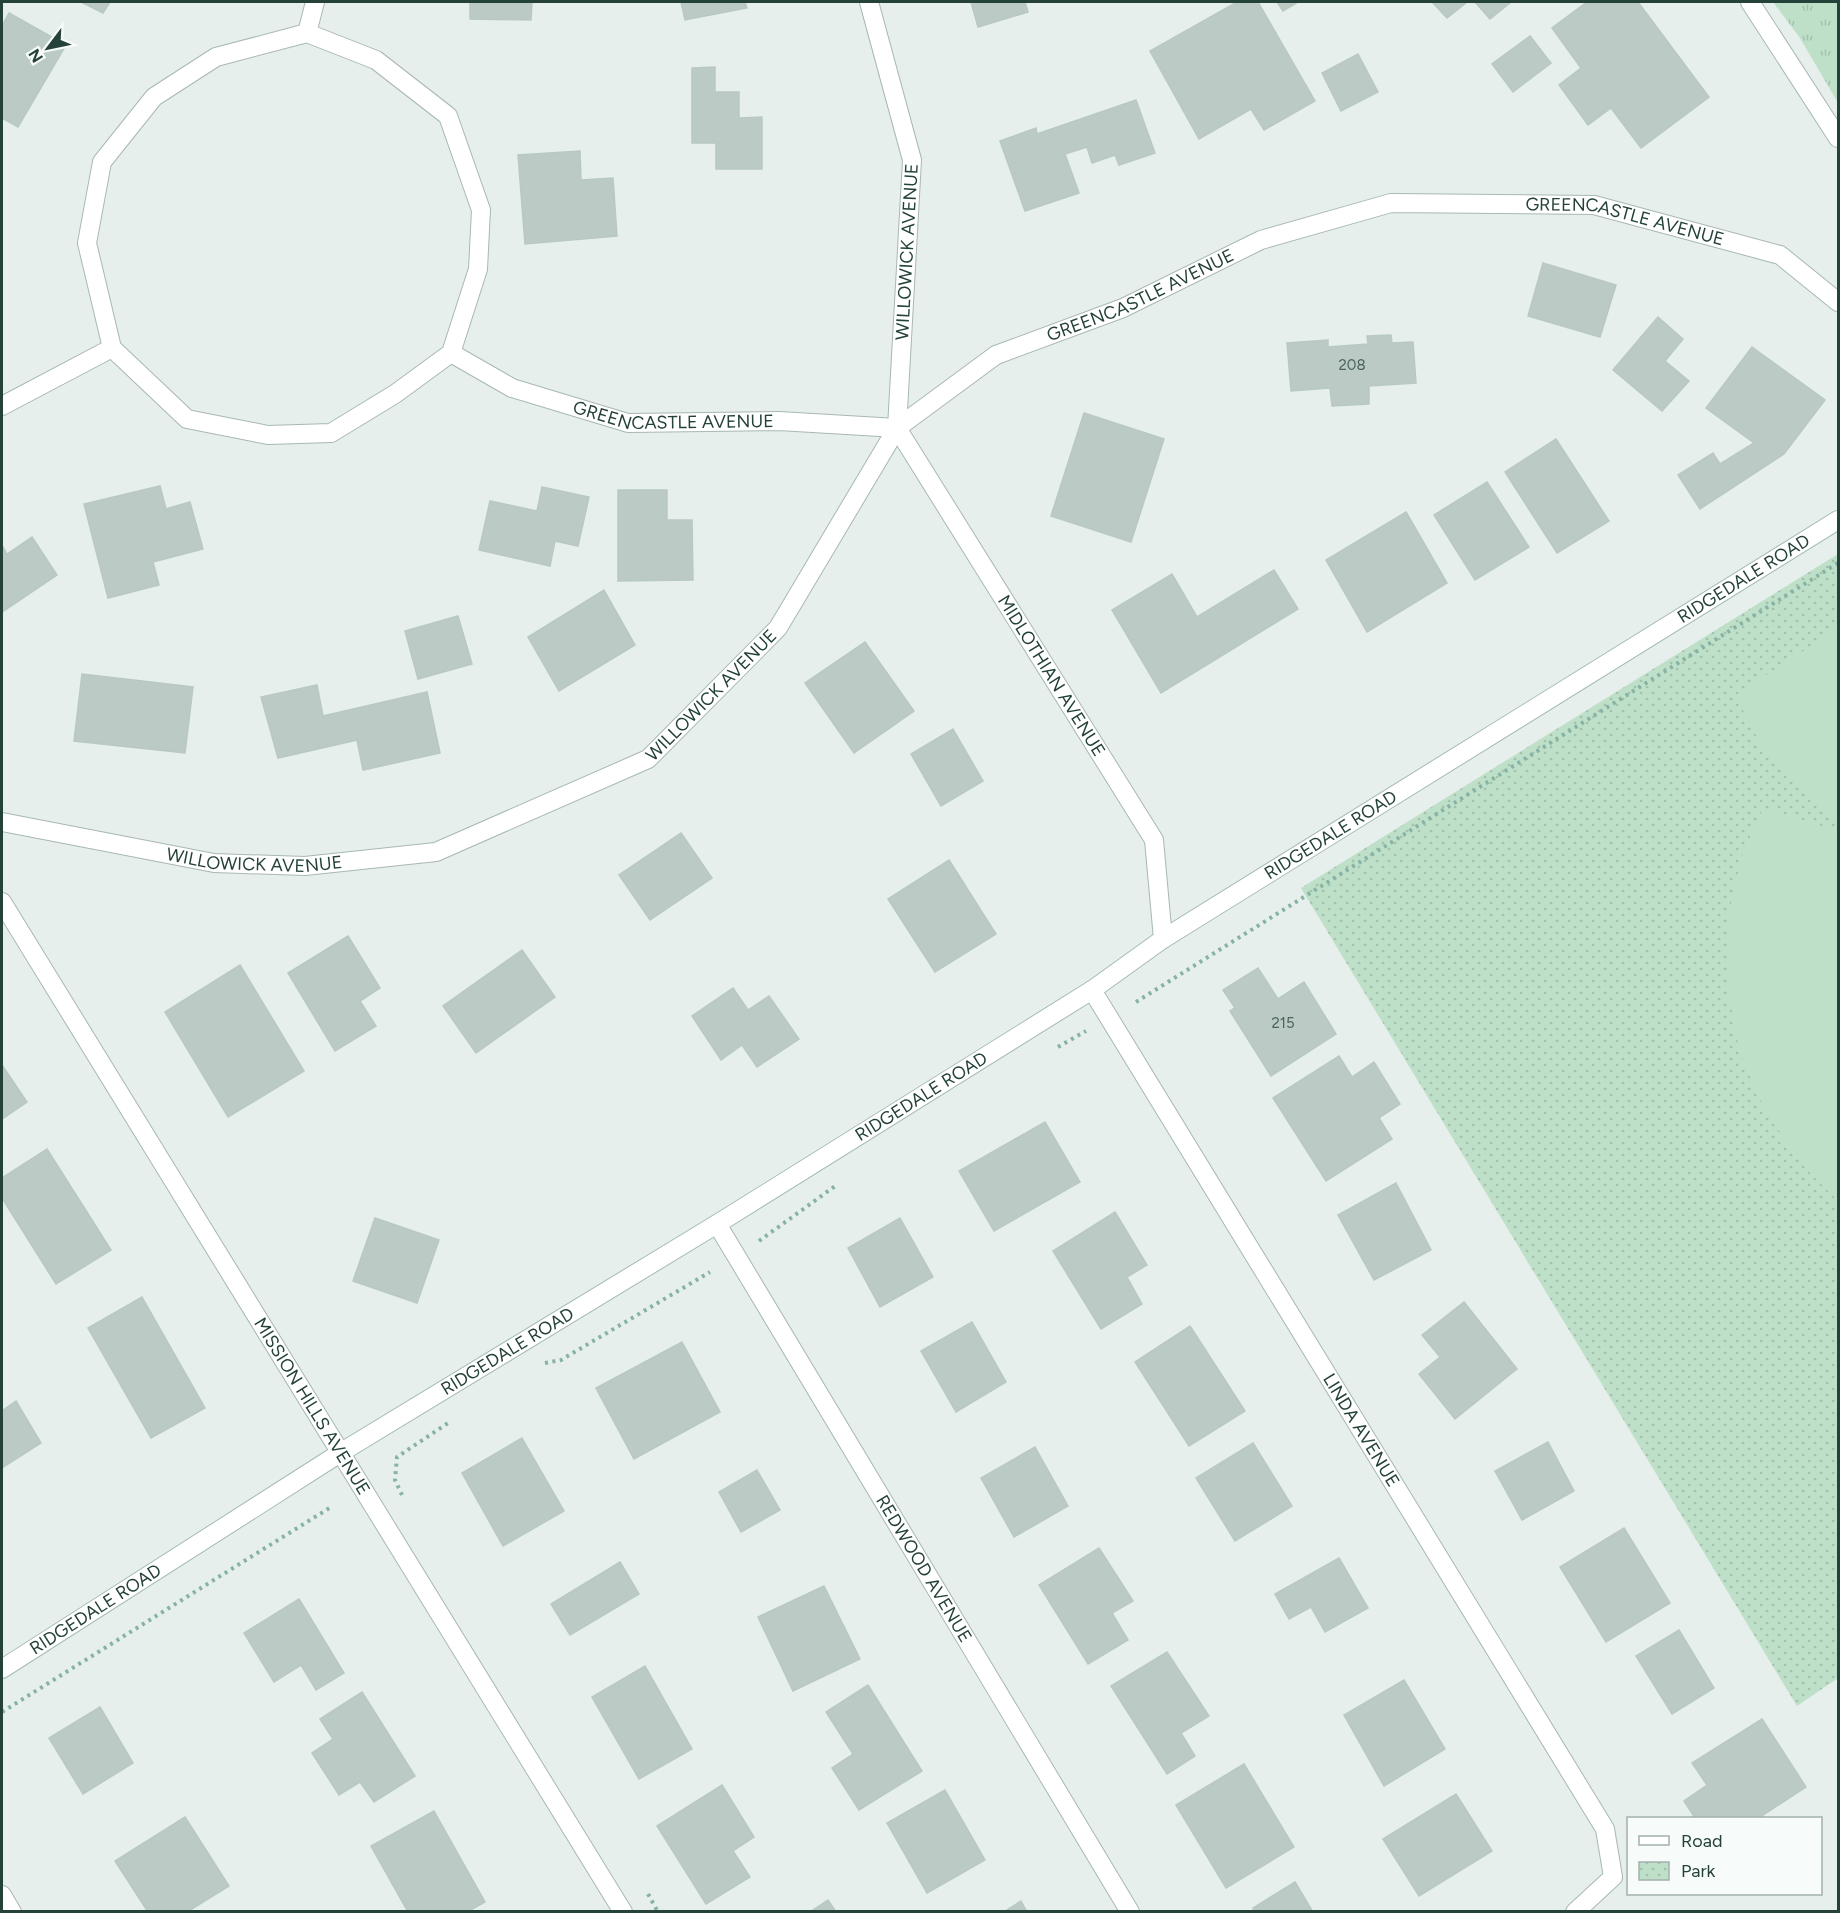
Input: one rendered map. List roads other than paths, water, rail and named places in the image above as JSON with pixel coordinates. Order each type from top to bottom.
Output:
[{"type":"street","points":[[307,33],[315,2]]},
{"type":"street","name":"WILLOWICK AVENUE","points":[[2,822],[214,863],[305,866],[436,852],[648,759],[778,628],[897,428],[912,160],[869,2]]},
{"type":"street","points":[[1750,2],[1839,138]]},
{"type":"street","points":[[307,33],[376,60],[448,116],[481,210],[478,269],[451,353],[395,394],[330,433],[268,435],[187,419],[112,348],[87,243],[102,162],[154,98],[216,57],[307,33]]},
{"type":"street","name":"GREENCASTLE AVENUE","points":[[451,353],[512,387],[628,423],[779,421],[897,428],[996,355],[1124,308],[1261,240],[1391,203],[1594,205],[1780,255],[1839,302]]},
{"type":"street","points":[[2,406],[112,348]]},
{"type":"street","name":"MIDLOTHIAN AVENUE","points":[[897,428],[1154,840],[1163,939]]},
{"type":"street","name":"RIDGEDALE ROAD","points":[[2,1669],[340,1453],[717,1224],[1092,990],[1163,939],[1839,520]]},
{"type":"street","name":"MISSION HILLS AVENUE","points":[[2,902],[624,1911]]},
{"type":"street","name":"LINDA AVENUE","points":[[1092,990],[1605,1829],[1613,1877],[1575,1911]]},
{"type":"street","name":"REDWOOD AVENUE","points":[[717,1224],[1130,1911]]},
{"type":"street","points":[[2,1895],[12,1911]]}]
